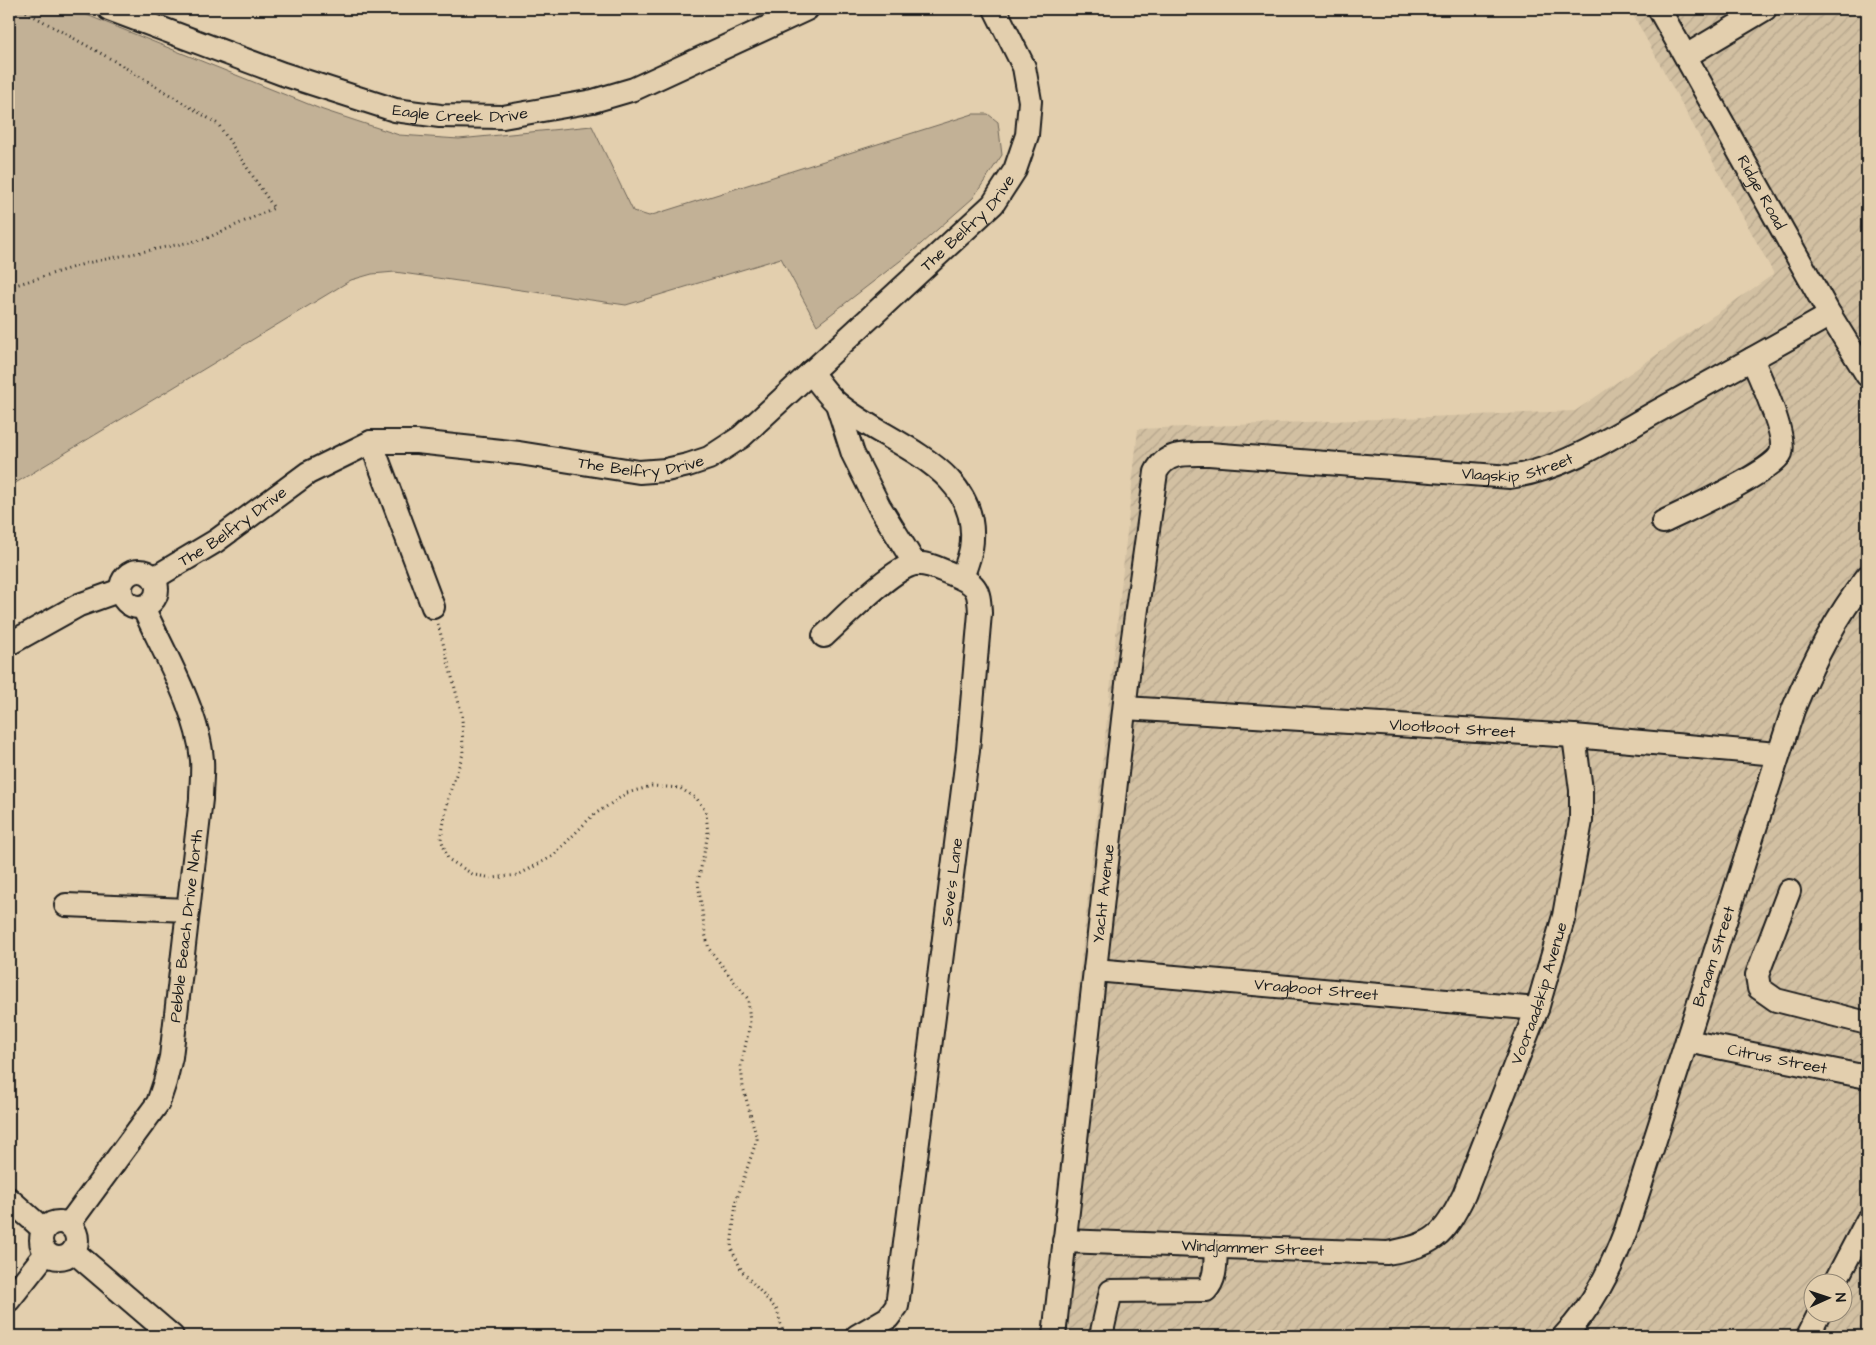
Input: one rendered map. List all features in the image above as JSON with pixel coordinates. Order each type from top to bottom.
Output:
[{"type":"street","name":"Eagle Creek Drive","points":[[109,9],[283,74],[395,110],[440,116],[503,118],[592,101],[634,89],[807,9]]},
{"type":"street","name":"The Belfry Drive","points":[[154,578],[216,541],[308,474],[371,442],[427,443],[519,453],[639,472],[666,470],[709,458],[740,437],[993,204],[1015,170],[1027,135],[1030,101],[1024,67],[996,9]]},
{"type":"street","name":"Ridge Road","points":[[1659,9],[1830,315],[1867,375]]},
{"type":"street","points":[[1686,56],[1765,9]]},
{"type":"street","name":"Vlagskip Street","points":[[1169,457],[1179,454],[1209,454],[1510,477],[1531,474],[1552,468],[1594,447],[1830,315]]},
{"type":"street","points":[[1662,522],[1764,470],[1781,454],[1782,439],[1762,381],[1752,359]]},
{"type":"street","points":[[811,372],[837,404],[928,462],[950,479],[962,495],[970,516],[971,548],[962,578]]},
{"type":"street","points":[[824,636],[896,573],[915,564],[879,506],[853,454],[837,404]]},
{"type":"street","points":[[371,442],[433,607]]},
{"type":"street","name":"Yacht Avenue","points":[[1054,1336],[1126,708],[1129,666],[1156,472],[1161,462],[1169,457]]},
{"type":"street","name":"Seve's Lane","points":[[857,1336],[888,1318],[897,1306],[969,740],[980,613],[979,594],[972,583],[931,566],[915,564]]},
{"type":"street","points":[[143,571],[154,578],[157,583],[157,595],[149,605],[143,607],[128,604],[121,590],[125,578],[130,573],[143,571]]},
{"type":"street","name":"Braam Street","points":[[1564,1336],[1593,1299],[1613,1263],[1626,1230],[1778,754],[1813,661],[1847,604],[1867,577]]},
{"type":"street","points":[[9,644],[79,605],[121,590]]},
{"type":"street","name":"Pebble Beach Drive North","points":[[69,1224],[158,1103],[171,1057],[201,799],[202,761],[197,734],[186,701],[143,607]]},
{"type":"street","name":"Vlootboot Street","points":[[1126,708],[1574,736],[1778,754]]},
{"type":"street","name":"Vooraadskip Avenue","points":[[1439,1236],[1452,1219],[1464,1196],[1538,1009],[1564,916],[1581,821],[1581,790],[1574,736]]},
{"type":"street","points":[[1789,891],[1757,974],[1760,988],[1776,1000],[1867,1023]]},
{"type":"street","points":[[66,905],[188,910]]},
{"type":"street","name":"Vragboot Street","points":[[1095,970],[1538,1009]]},
{"type":"street","name":"Citrus Street","points":[[1687,1040],[1867,1077]]},
{"type":"street","points":[[9,1199],[44,1230]]},
{"type":"street","points":[[1840,1272],[1867,1221]]},
{"type":"street","points":[[55,1222],[69,1224],[77,1234],[77,1246],[69,1256],[57,1258],[46,1253],[41,1245],[44,1230],[55,1222]]},
{"type":"street","name":"Windjammer Street","points":[[1064,1241],[1387,1253],[1421,1246],[1439,1236]]},
{"type":"street","points":[[1101,1336],[1111,1291],[1206,1290],[1211,1284],[1214,1274],[1216,1247]]},
{"type":"street","points":[[74,1251],[172,1336]]},
{"type":"street","points":[[9,1300],[46,1253]]},
{"type":"street","points":[[1808,1336],[1815,1322]]},
{"type":"path","points":[[9,287],[87,263],[205,239],[274,208],[218,124],[111,59],[20,9]]},
{"type":"path","points":[[433,607],[462,715],[464,754],[448,798],[441,839],[448,859],[474,875],[493,878],[518,875],[553,856],[592,816],[627,793],[652,786],[680,788],[697,799],[706,812],[708,834],[698,882],[705,932],[709,950],[748,999],[750,1024],[742,1066],[743,1087],[757,1139],[736,1201],[731,1248],[742,1271],[777,1310],[784,1336]]},
{"type":"shaded area","points":[[9,9],[72,9],[323,110],[399,135],[459,139],[592,126],[633,211],[649,216],[973,114],[988,114],[998,122],[1002,155],[973,198],[913,251],[817,325],[781,258],[626,305],[395,272],[372,274],[351,280],[9,487]]},
{"type":"shaded area","points":[[1630,9],[1867,9],[1867,1336],[1041,1336],[1138,429],[1575,411],[1774,274]]}]
